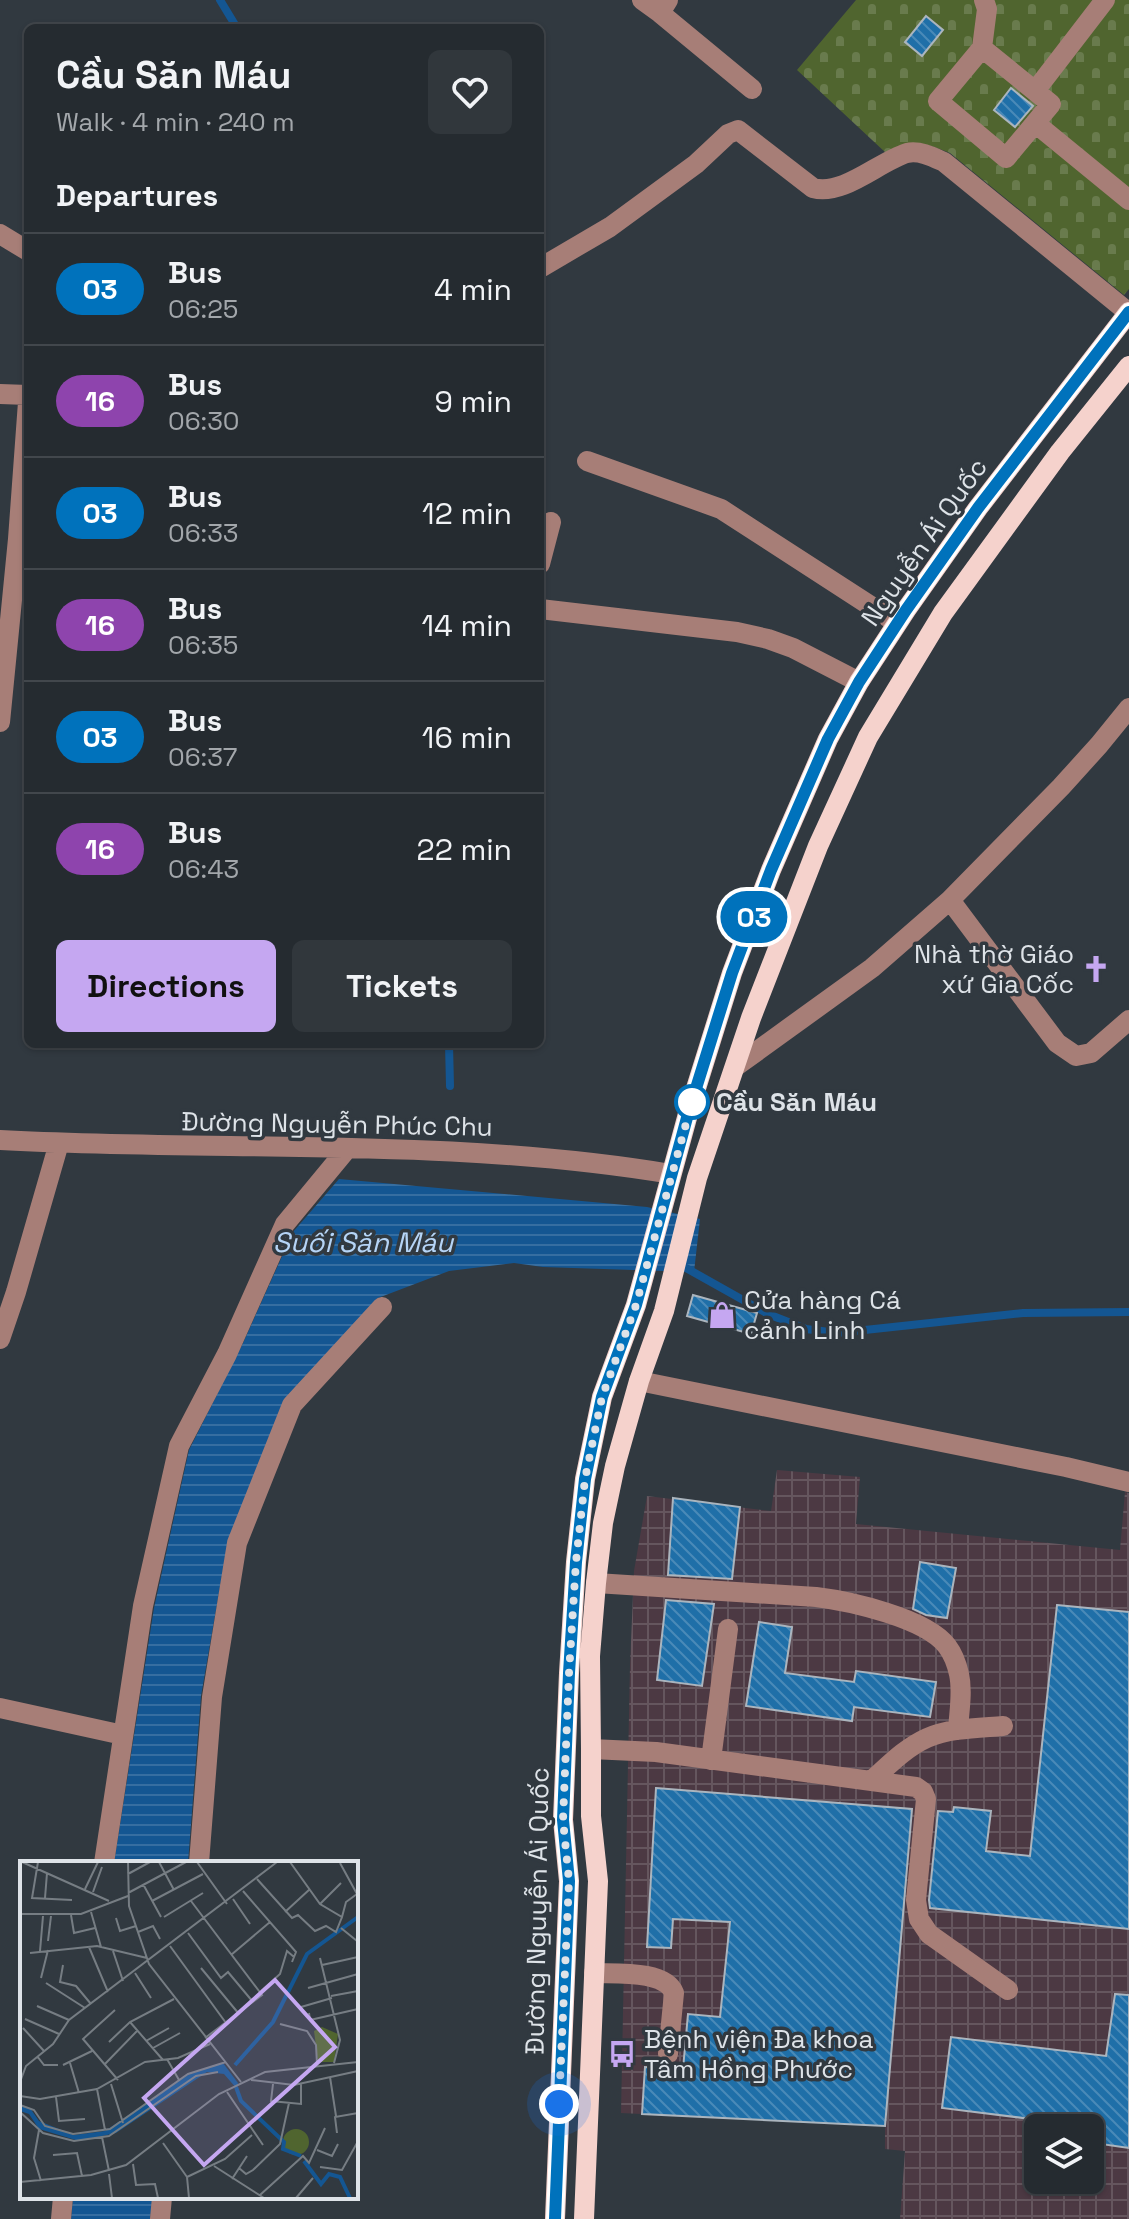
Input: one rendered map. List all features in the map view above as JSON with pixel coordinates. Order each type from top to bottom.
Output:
[{"type":"main road","name":"Nguyễn Ái Quốc","points":[[682,1138],[732,973],[771,870],[828,739],[859,682],[897,623],[978,508],[1129,312]]},
{"type":"main road","points":[[735,1067],[818,846],[868,737],[943,613],[1060,452],[1129,366]]},
{"type":"main road","name":"Đường Nguyễn Ái Quốc","points":[[584,2219],[598,1881],[591,1816],[590,1656],[603,1523],[615,1466],[639,1381],[664,1311],[697,1178],[735,1067]]},
{"type":"main road","name":"Đường Nguyễn Ái Quốc","points":[[555,2219],[569,1881],[563,1820],[576,1562],[585,1479],[602,1397],[636,1305],[682,1138]]},
{"type":"main road","points":[[671,1174],[697,1178]]},
{"type":"main road","points":[[565,1949],[595,1949]]},
{"type":"main road","points":[[564,1972],[594,1973]]},
{"type":"street","points":[[642,0],[664,6],[752,89]]},
{"type":"street","points":[[982,48],[1051,104],[1006,158],[938,101],[982,48],[987,9],[984,0]]},
{"type":"street","points":[[1035,91],[1105,0]]},
{"type":"street","points":[[1035,123],[1129,200]]},
{"type":"street","points":[[544,266],[610,227],[696,164],[728,134],[738,130],[813,188],[824,191],[909,152],[944,162],[1129,312]]},
{"type":"street","points":[[0,234],[24,249]]},
{"type":"street","points":[[0,394],[24,395]]},
{"type":"street","points":[[587,461],[721,509],[897,623]]},
{"type":"street","points":[[0,722],[4,624],[23,539],[24,512]]},
{"type":"street","points":[[544,549],[551,522]]},
{"type":"street","points":[[544,609],[737,632],[768,639],[793,648],[859,682]]},
{"type":"street","points":[[735,1067],[872,968],[950,900],[1061,787],[1129,708]]},
{"type":"street","points":[[950,900],[1057,1043],[1076,1056],[1091,1053],[1129,1020]]},
{"type":"street","name":"Đường Nguyễn Phúc Chu","points":[[0,1140],[414,1149],[589,1161],[671,1174]]},
{"type":"street","points":[[0,1339],[59,1143]]},
{"type":"street","points":[[104,1861],[143,1606],[179,1446],[227,1354],[285,1224],[347,1149]]},
{"type":"street","points":[[199,1861],[212,1697],[237,1543],[292,1405],[382,1307]]},
{"type":"street","points":[[639,1381],[1129,1482]]},
{"type":"street","points":[[596,1583],[816,1597],[896,1616],[918,1625],[946,1644],[953,1656],[961,1688],[958,1730]]},
{"type":"street","points":[[711,1760],[728,1629]]},
{"type":"street","points":[[0,1708],[123,1735]]},
{"type":"street","points":[[871,1781],[902,1753],[929,1737],[958,1730],[1003,1726]]},
{"type":"street","points":[[591,1749],[656,1752],[916,1787],[926,1799],[916,1900],[919,1919],[929,1934],[1008,1990]]},
{"type":"street","points":[[594,1973],[659,1978],[669,1984],[674,1993],[668,2054]]},
{"type":"street","points":[[61,2219],[63,2199]]},
{"type":"street","points":[[160,2219],[162,2199]]},
{"type":"shaded area","points":[[777,1470],[860,1477],[856,1524],[1120,1550],[1125,1492],[1129,1493],[1129,2219],[900,2219],[905,2151],[885,2149],[885,2126],[621,2113],[630,1665],[634,1571],[647,1496],[771,1511]]},
{"type":"green space","points":[[856,0],[1129,0],[1129,289],[1124,295],[950,153],[918,144],[886,153],[797,70]]},
{"type":"water","name":"Suối Săn Máu","points":[[339,1179],[647,1207],[700,1219],[694,1272],[543,1267],[514,1263],[449,1271],[378,1298],[284,1401],[228,1541],[201,1696],[188,1861],[114,1861],[154,1608],[189,1450],[243,1343],[293,1232]]},
{"type":"water","points":[[73,2199],[153,2199],[150,2219],[71,2219]]},
{"type":"building","points":[[926,16],[943,30],[922,56],[905,42]]},
{"type":"building","points":[[1011,88],[1033,106],[1015,127],[994,110]]},
{"type":"building","points":[[693,1295],[757,1313],[751,1334],[687,1316]]},
{"type":"building","points":[[673,1498],[740,1507],[732,1579],[668,1575]]},
{"type":"building","points":[[920,1562],[956,1568],[947,1618],[926,1615],[913,1609]]},
{"type":"building","points":[[666,1600],[714,1604],[702,1686],[657,1680]]},
{"type":"building","points":[[1057,1605],[1129,1612],[1129,1929],[930,1908],[938,1811],[953,1812],[954,1807],[991,1811],[986,1851],[1030,1856]]},
{"type":"building","points":[[759,1622],[792,1627],[785,1673],[854,1682],[856,1671],[936,1682],[930,1717],[854,1707],[852,1721],[746,1706]]},
{"type":"building","points":[[656,1788],[912,1809],[885,2126],[642,2114],[645,2067],[683,2069],[688,2014],[720,2017],[730,1922],[673,1919],[671,1948],[647,1947]]},
{"type":"building","points":[[1115,1994],[1129,1995],[1129,2148],[1104,2144],[1104,2114],[1024,2114],[1024,2118],[942,2108],[951,2037],[1106,2056]]},
{"type":"waterway","name":"Suối Săn Máu","points":[[220,0],[235,24]]},
{"type":"waterway","name":"Suối Săn Máu","points":[[449,1048],[450,1086]]},
{"type":"waterway","points":[[686,1268],[768,1314],[806,1329],[837,1333],[1023,1313],[1129,1312]]},
{"type":"bus line","name":"03","points":[[555,2219],[569,1881],[563,1820],[569,1673],[585,1479],[602,1397],[636,1305],[688,1114],[732,973],[771,870],[828,739],[859,682],[906,610],[978,508],[1129,312]]},
{"type":"place","name":"Nhà thờ Giáo xứ Gia Cốc","points":[[1096,969]]},
{"type":"place","name":"Cầu Săn Máu","points":[[692,1102]]},
{"type":"place","name":"Cửa hàng Cá cảnh Linh","points":[[722,1315]]},
{"type":"place","name":"Bệnh viện Đa khoa Tâm Hồng Phước","points":[[622,2054]]},
{"type":"route","points":[[559,2104],[569,1881],[563,1820],[569,1673],[585,1479],[602,1397],[636,1305],[692,1102]]}]
